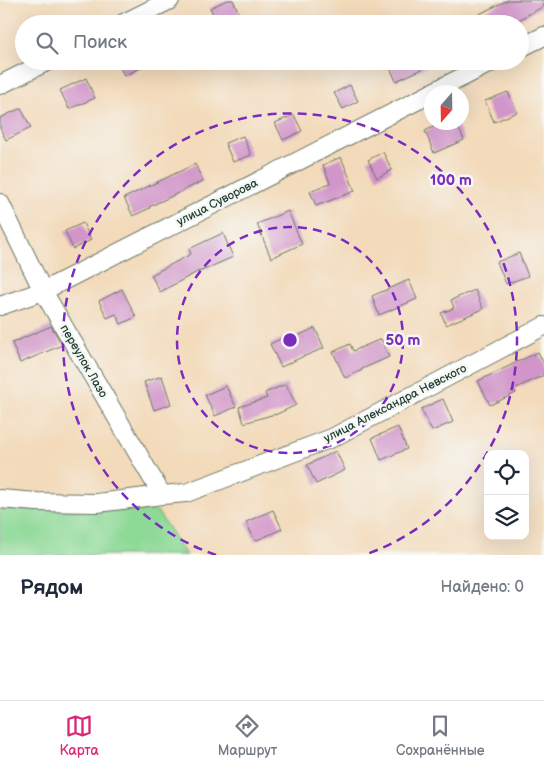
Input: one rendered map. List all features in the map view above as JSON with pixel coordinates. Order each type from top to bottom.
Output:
[{"type":"street","points":[[140,15],[170,0]]},
{"type":"street","points":[[529,44],[544,36]]},
{"type":"street","points":[[0,85],[30,70]]},
{"type":"street","name":"улица Суворова","points":[[448,85],[477,70]]},
{"type":"street","name":"улица Суворова","points":[[0,306],[43,291],[424,97]]},
{"type":"street","name":"переулок Лазо","points":[[0,203],[43,291],[162,495]]},
{"type":"street","name":"улица Александра Невского","points":[[162,495],[186,493],[332,438],[544,326]]},
{"type":"street","points":[[0,499],[97,503],[162,495]]},
{"type":"green space","points":[[0,509],[157,511],[186,555],[0,555]]},
{"type":"building","points":[[227,0],[233,0],[240,15],[214,15],[210,8]]},
{"type":"building","points":[[508,0],[544,0],[544,6],[528,15],[477,15]]},
{"type":"building","points":[[121,70],[136,70],[124,76]]},
{"type":"building","points":[[391,70],[420,70],[396,81]]},
{"type":"building","points":[[86,78],[95,98],[69,109],[60,90]]},
{"type":"building","points":[[350,85],[358,101],[343,109],[334,93]]},
{"type":"building","points":[[508,92],[517,112],[494,122],[485,101]]},
{"type":"building","points":[[21,108],[31,128],[6,140],[0,128],[0,118]]},
{"type":"building","points":[[294,115],[302,131],[283,140],[275,123]]},
{"type":"building","points":[[460,130],[464,140],[434,153],[425,131]]},
{"type":"building","points":[[243,136],[251,155],[233,162],[225,143]]},
{"type":"building","points":[[383,152],[392,170],[377,178],[368,160]]},
{"type":"building","points":[[341,157],[355,191],[316,206],[310,191],[330,183],[323,165]]},
{"type":"building","points":[[195,164],[203,181],[133,216],[124,198]]},
{"type":"building","points":[[288,211],[302,244],[271,258],[257,224]]},
{"type":"building","points":[[83,223],[91,240],[73,249],[65,231]]},
{"type":"building","points":[[223,233],[233,257],[199,271],[160,292],[151,275],[191,254],[189,249]]},
{"type":"building","points":[[519,253],[528,276],[506,284],[497,262]]},
{"type":"building","points":[[409,280],[417,299],[379,315],[372,296]]},
{"type":"building","points":[[122,289],[136,317],[121,324],[116,314],[107,318],[99,301]]},
{"type":"building","points":[[475,290],[483,309],[446,325],[441,313],[454,308],[451,300]]},
{"type":"building","points":[[51,326],[62,345],[20,363],[12,343]]},
{"type":"building","points":[[315,328],[324,348],[281,367],[270,344],[289,335],[290,339]]},
{"type":"building","points":[[381,339],[389,357],[345,378],[333,352],[350,344],[353,351]]},
{"type":"building","points":[[538,352],[544,364],[544,375],[514,389],[516,393],[490,405],[478,381]]},
{"type":"building","points":[[162,376],[171,404],[154,410],[144,382]]},
{"type":"building","points":[[286,384],[296,405],[275,415],[244,423],[239,407],[267,398],[265,393]]},
{"type":"building","points":[[226,386],[236,407],[215,416],[205,395]]},
{"type":"building","points":[[443,399],[453,422],[432,431],[421,409]]},
{"type":"building","points":[[398,427],[407,449],[381,460],[372,438]]},
{"type":"building","points":[[336,451],[345,470],[316,484],[307,465]]},
{"type":"building","points":[[273,510],[282,529],[255,541],[246,522]]}]
